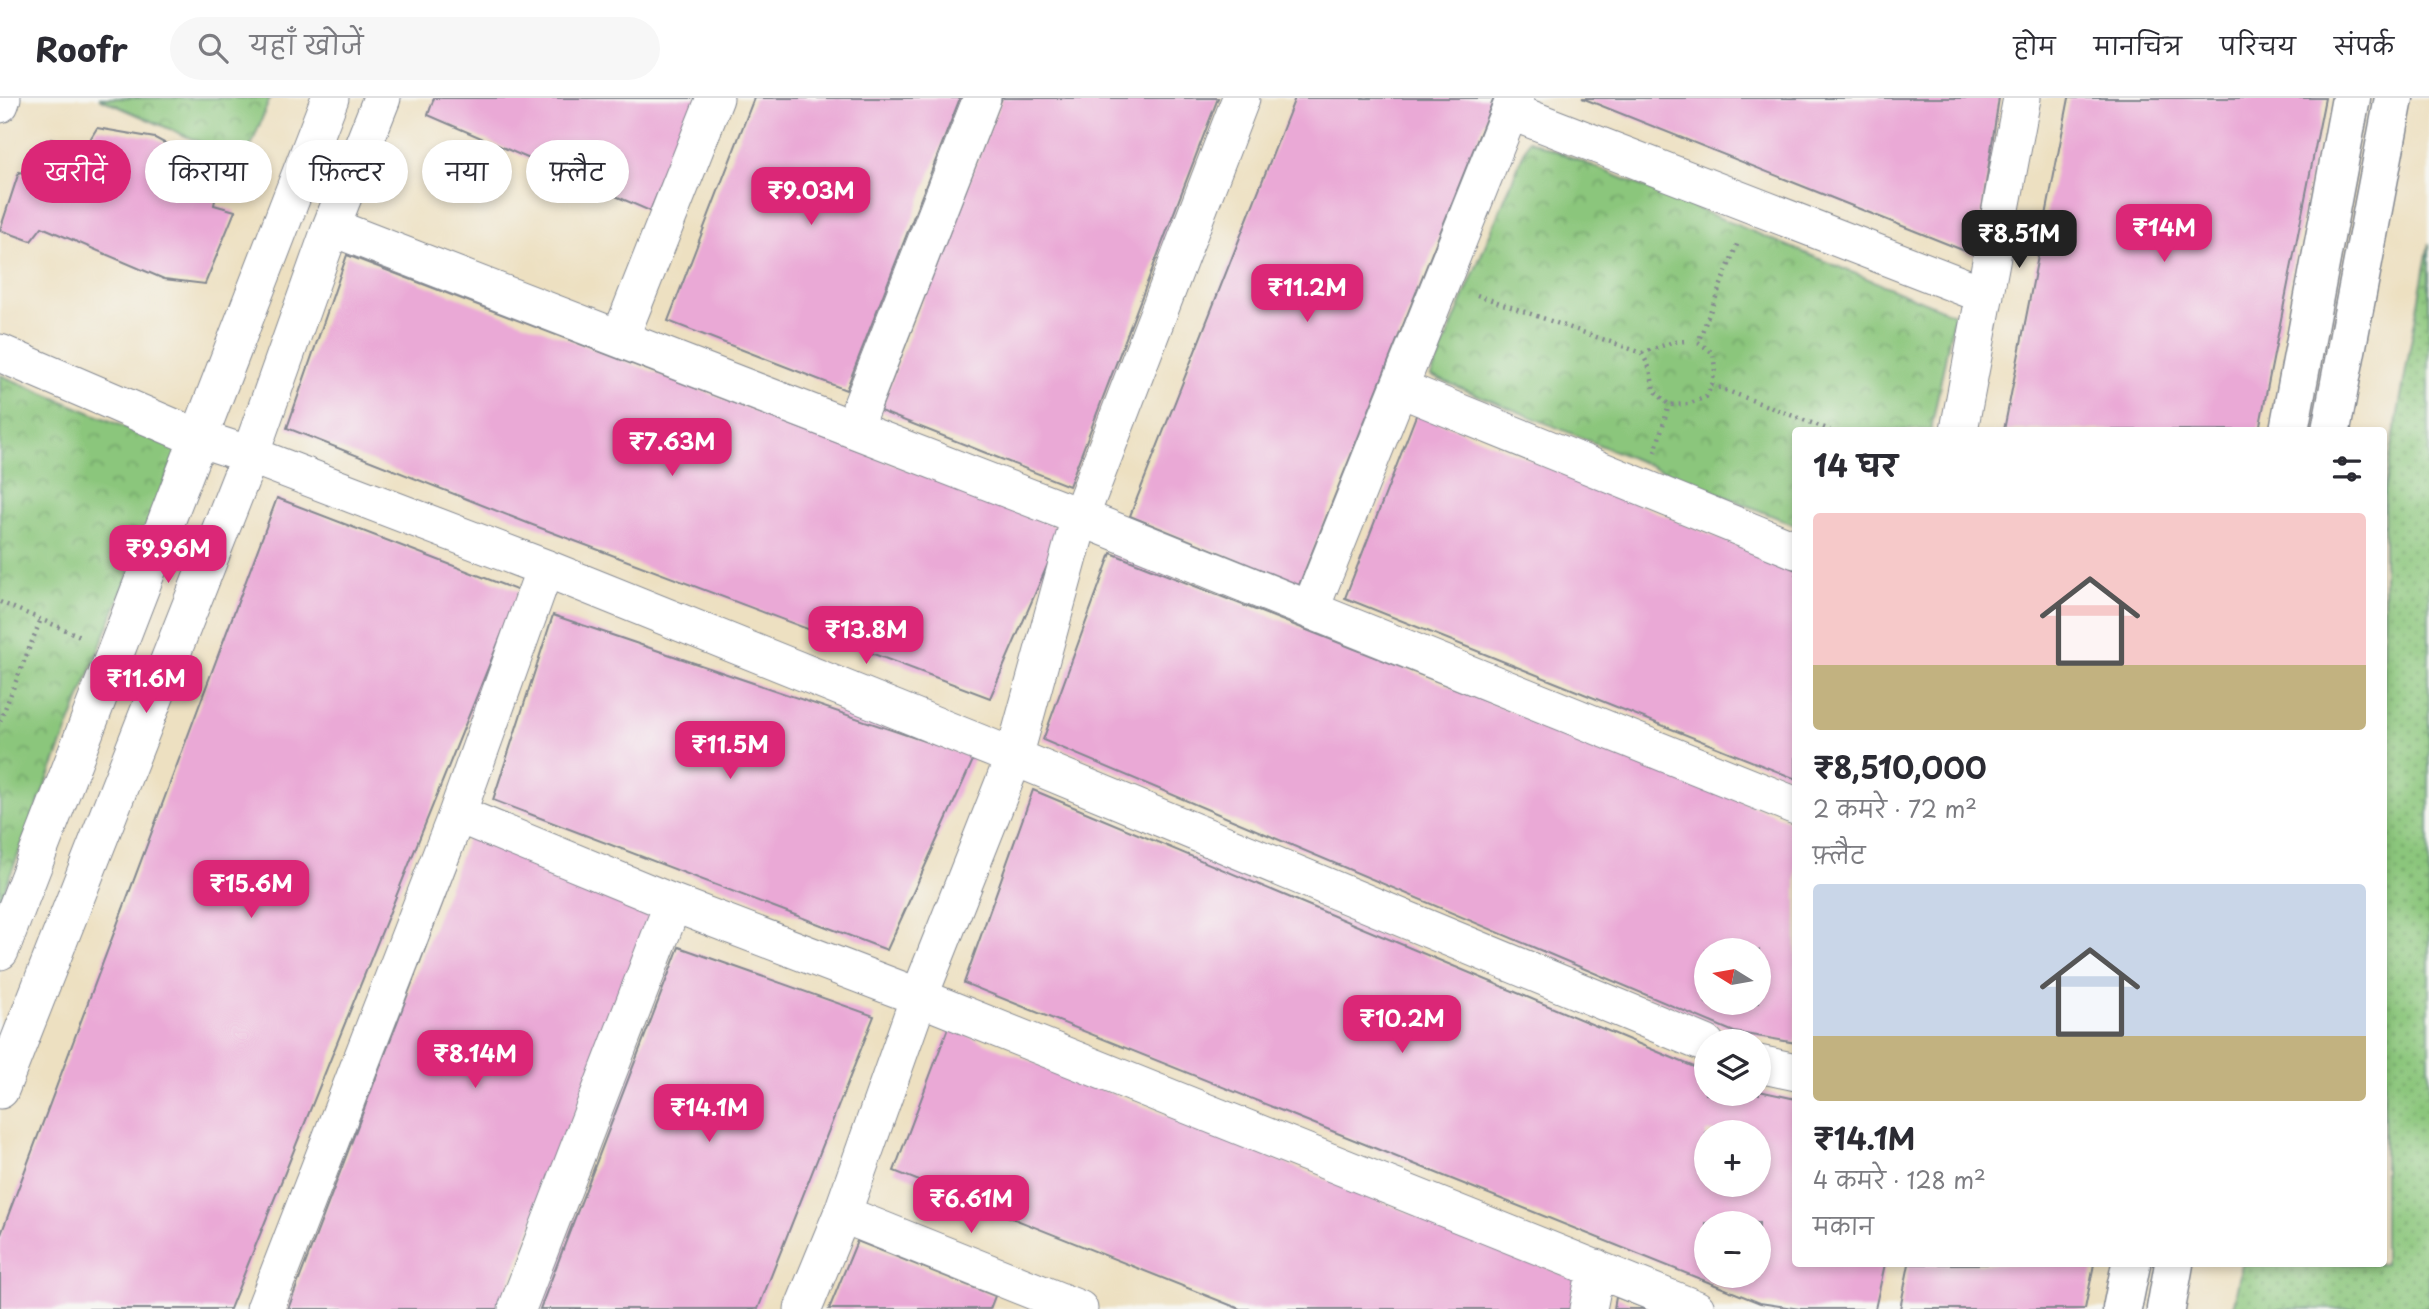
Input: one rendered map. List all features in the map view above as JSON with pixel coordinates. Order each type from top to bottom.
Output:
[{"type":"street","points":[[0,104],[2,98]]},
{"type":"street","points":[[0,951],[330,98]]},
{"type":"street","points":[[0,1090],[250,455],[331,227],[382,98]]},
{"type":"street","points":[[620,338],[715,98]]},
{"type":"street","points":[[853,428],[982,98]]},
{"type":"street","points":[[803,1309],[842,1214],[919,998],[1014,757],[1080,517],[1241,98]]},
{"type":"street","points":[[1960,427],[2021,98]]},
{"type":"street","points":[[2290,427],[2351,98]]},
{"type":"street","points":[[2332,427],[2394,98]]},
{"type":"street","points":[[1310,610],[1513,104],[1984,295]]},
{"type":"street","points":[[331,227],[1080,517],[1792,804]]},
{"type":"street","points":[[0,353],[198,438],[250,455],[545,568],[1014,757],[1694,1039]]},
{"type":"street","points":[[1399,388],[1792,548]]},
{"type":"street","points":[[265,1309],[457,814],[545,568]]},
{"type":"street","points":[[90,719],[168,664]]},
{"type":"street","points":[[457,814],[673,903],[919,998],[1696,1309]]},
{"type":"street","points":[[517,1309],[673,903]]},
{"type":"street","points":[[1771,1067],[1792,1071]]},
{"type":"street","points":[[842,1214],[1024,1299],[1079,1309]]},
{"type":"street","points":[[2122,1309],[2130,1267]]},
{"type":"street","points":[[2166,1309],[2173,1267]]},
{"type":"street","points":[[1588,1309],[1596,1268]]},
{"type":"path","points":[[1642,353],[1650,369],[1654,390],[1669,405],[1688,404],[1706,397],[1715,369],[1713,353],[1698,342],[1738,240]]},
{"type":"path","points":[[1466,291],[1642,353],[1673,342],[1687,341]]},
{"type":"path","points":[[1712,385],[1822,427]]},
{"type":"path","points":[[1655,454],[1669,405]]},
{"type":"path","points":[[0,603],[89,640]]},
{"type":"path","points":[[0,721],[41,620]]},
{"type":"green space","points":[[99,98],[270,98],[254,140],[195,140]]},
{"type":"green space","points":[[1529,140],[1954,314],[1932,427],[1792,427],[1792,524],[1431,376]]},
{"type":"green space","points":[[2429,243],[2429,1309],[2233,1309],[2241,1267],[2387,1267],[2387,474]]},
{"type":"green space","points":[[0,375],[178,449],[0,901]]},
{"type":"building","points":[[434,98],[697,98],[650,211],[629,202],[629,140],[526,140],[526,157],[512,151],[512,140],[486,140],[428,115]]},
{"type":"building","points":[[754,98],[960,98],[846,390],[668,321]]},
{"type":"building","points":[[1002,98],[1218,98],[1069,486],[880,411]]},
{"type":"building","points":[[1295,98],[1494,98],[1299,585],[1130,516]]},
{"type":"building","points":[[1582,98],[1999,98],[1975,255]]},
{"type":"building","points":[[2069,98],[2325,98],[2260,427],[2005,427]]},
{"type":"building","points":[[97,128],[159,140],[145,140],[145,203],[214,203],[235,211],[205,284],[164,279],[42,227],[31,241],[0,230],[19,172],[21,203],[131,203],[131,140],[90,140]]},
{"type":"building","points":[[347,255],[1063,529],[990,698],[530,524],[287,428]]},
{"type":"building","points":[[1417,413],[1792,568],[1792,777],[1345,598]]},
{"type":"building","points":[[277,498],[519,591],[230,1309],[0,1309],[0,1237]]},
{"type":"building","points":[[1111,553],[1792,821],[1792,1042],[1771,1039],[1771,1029],[1727,1029],[1043,740]]},
{"type":"building","points":[[553,615],[974,758],[887,950],[493,800]]},
{"type":"building","points":[[1033,790],[1694,1067],[1694,1106],[1771,1106],[1771,1094],[1792,1098],[1792,1267],[1884,1267],[1875,1309],[1800,1309],[1760,1303],[1723,1288],[1771,1288],[1771,1211],[1694,1211],[1694,1276],[964,983]]},
{"type":"building","points":[[468,836],[654,912],[499,1309],[288,1309]]},
{"type":"building","points":[[679,947],[874,1016],[758,1309],[540,1309]]},
{"type":"building","points":[[948,1028],[1577,1280],[1571,1309],[1240,1309],[894,1171]]},
{"type":"building","points":[[857,1241],[995,1296],[990,1309],[829,1309]]},
{"type":"building","points":[[1908,1267],[2093,1267],[2085,1309],[1900,1309]]},
{"type":"building","points":[[1616,1297],[1647,1309],[1614,1309]]}]
